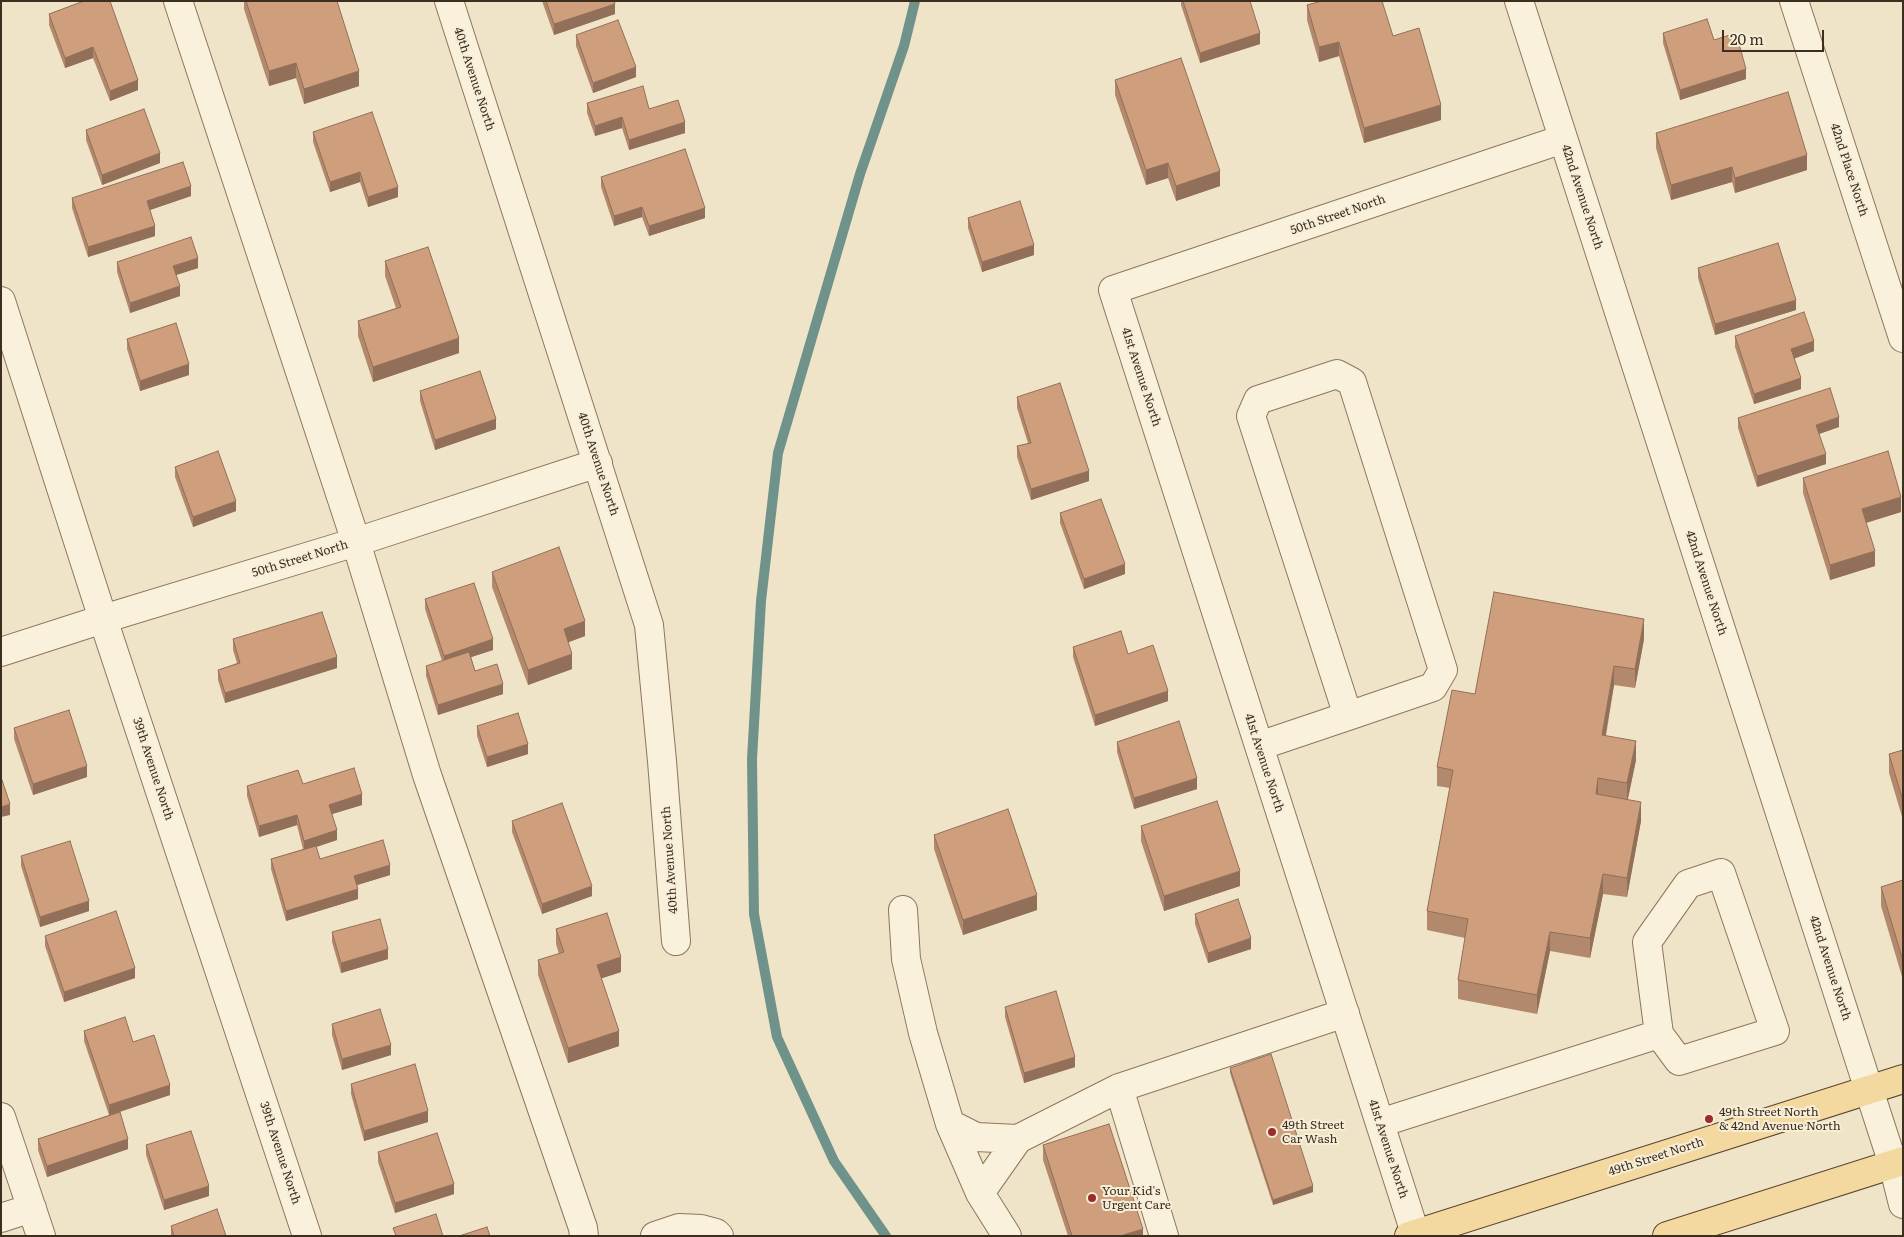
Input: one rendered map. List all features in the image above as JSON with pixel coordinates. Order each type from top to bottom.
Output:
[{"type":"main road","name":"49th Street North","points":[[1413,1235],[1903,1079]]},
{"type":"main road","points":[[1680,1234],[1898,1162]]},
{"type":"street","points":[[178,1],[356,542],[427,775],[580,1218],[584,1236]]},
{"type":"street","name":"40th Avenue North","points":[[449,1],[649,625],[676,941]]},
{"type":"street","name":"42nd Avenue North","points":[[1519,1],[1869,1090],[1898,1162],[1903,1204]]},
{"type":"street","name":"42nd Place North","points":[[1794,1],[1903,338]]},
{"type":"street","name":"50th Street North","points":[[1113,290],[1563,139]]},
{"type":"street","name":"41st Avenue North","points":[[1113,290],[1380,1123],[1413,1235]]},
{"type":"street","name":"39th Avenue North","points":[[1,301],[103,619],[307,1236]]},
{"type":"street","points":[[1259,746],[1348,716],[1432,687],[1443,670],[1352,382],[1337,374],[1258,400],[1251,416],[1348,716]]},
{"type":"street","name":"50th Street North","points":[[1,652],[356,542],[598,463]]},
{"type":"street","points":[[1721,873],[1775,1030],[1679,1061],[1659,1034],[1647,942],[1688,884],[1721,873]]},
{"type":"street","points":[[903,910],[906,959],[923,1033],[950,1124],[980,1193],[1007,1236]]},
{"type":"street","points":[[980,1193],[1018,1139],[1119,1088],[1345,1014]]},
{"type":"street","points":[[1380,1123],[1659,1034]]},
{"type":"street","points":[[1119,1088],[1164,1236]]},
{"type":"street","points":[[1,1116],[41,1236]]},
{"type":"street","points":[[950,1124],[976,1136],[1018,1139]]},
{"type":"street","points":[[1,1218],[32,1208]]},
{"type":"street","points":[[655,1236],[679,1228],[701,1228],[716,1233],[719,1236]]},
{"type":"building","points":[[84,1],[110,1],[138,80],[110,91],[93,47],[65,58],[49,14]]},
{"type":"building","points":[[246,1],[337,1],[359,71],[304,89],[296,63],[269,71]]},
{"type":"building","points":[[546,1],[614,1],[615,4],[554,24]]},
{"type":"building","points":[[1183,1],[1250,1],[1260,33],[1200,53]]},
{"type":"building","points":[[1322,1],[1382,1],[1393,36],[1419,28],[1441,105],[1364,128],[1339,42],[1319,47],[1307,5]]},
{"type":"building","points":[[1707,19],[1714,40],[1736,33],[1746,69],[1680,90],[1663,33]]},
{"type":"building","points":[[618,20],[636,67],[593,83],[576,35]]},
{"type":"building","points":[[1181,58],[1220,171],[1176,186],[1168,163],[1146,170],[1115,80]]},
{"type":"building","points":[[643,86],[649,109],[678,100],[685,122],[629,140],[622,117],[595,126],[587,103]]},
{"type":"building","points":[[1788,92],[1807,155],[1735,178],[1732,167],[1671,185],[1656,133]]},
{"type":"building","points":[[144,109],[160,153],[102,175],[86,130]]},
{"type":"building","points":[[372,112],[398,187],[368,197],[360,172],[330,182],[313,132]]},
{"type":"building","points":[[685,149],[705,208],[649,226],[642,207],[614,216],[601,177]]},
{"type":"building","points":[[183,162],[191,186],[147,201],[155,226],[88,247],[72,198]]},
{"type":"building","points":[[1020,201],[1034,245],[982,262],[968,218]]},
{"type":"building","points":[[191,237],[198,258],[173,266],[180,286],[130,303],[117,262]]},
{"type":"building","points":[[1778,243],[1796,300],[1715,324],[1698,268]]},
{"type":"building","points":[[428,247],[459,338],[373,367],[358,321],[401,307],[385,261]]},
{"type":"building","points":[[1804,312],[1814,341],[1791,349],[1801,378],[1754,394],[1735,336]]},
{"type":"building","points":[[176,323],[189,364],[140,381],[127,339]]},
{"type":"building","points":[[480,371],[496,419],[435,440],[420,391]]},
{"type":"building","points":[[1060,383],[1089,471],[1031,489],[1017,446],[1031,443],[1017,397]]},
{"type":"building","points":[[1830,388],[1839,417],[1816,425],[1826,454],[1757,476],[1738,418]]},
{"type":"building","points":[[218,451],[236,501],[193,517],[175,467]]},
{"type":"building","points":[[1888,451],[1901,497],[1862,509],[1875,551],[1830,565],[1803,478]]},
{"type":"building","points":[[1101,499],[1125,564],[1084,579],[1060,513]]},
{"type":"building","points":[[559,547],[585,621],[564,629],[572,654],[528,670],[492,572]]},
{"type":"building","points":[[474,583],[493,639],[444,656],[425,599]]},
{"type":"building","points":[[1494,592],[1644,619],[1635,669],[1614,666],[1602,735],[1636,741],[1627,783],[1598,778],[1596,794],[1641,802],[1627,878],[1603,874],[1590,938],[1550,932],[1537,995],[1458,980],[1468,919],[1427,911],[1453,770],[1437,767],[1452,690],[1475,694]]},
{"type":"building","points":[[322,612],[337,657],[225,693],[218,670],[240,663],[233,639]]},
{"type":"building","points":[[1121,631],[1128,654],[1153,645],[1168,691],[1095,715],[1073,647]]},
{"type":"building","points":[[469,652],[475,671],[497,664],[503,684],[438,705],[426,666]]},
{"type":"building","points":[[69,710],[87,766],[33,784],[14,728]]},
{"type":"building","points":[[518,713],[528,744],[487,757],[477,726]]},
{"type":"building","points":[[1179,721],[1197,778],[1134,798],[1117,742]]},
{"type":"building","points":[[1903,750],[1903,801],[1889,754]]},
{"type":"building","points":[[354,768],[362,794],[329,805],[337,830],[304,841],[297,815],[259,826],[247,786],[298,770],[303,784]]},
{"type":"building","points":[[1,777],[10,804],[1,807]]},
{"type":"building","points":[[1217,801],[1240,871],[1164,896],[1141,826]]},
{"type":"building","points":[[562,803],[592,886],[542,904],[512,821]]},
{"type":"building","points":[[1008,809],[1037,895],[963,920],[934,835]]},
{"type":"building","points":[[383,840],[390,865],[354,876],[358,889],[286,911],[271,859],[316,846],[320,859]]},
{"type":"building","points":[[70,841],[89,901],[40,917],[21,856]]},
{"type":"building","points":[[1903,880],[1903,961],[1881,887]]},
{"type":"building","points":[[1238,899],[1251,938],[1208,953],[1195,914]]},
{"type":"building","points":[[116,911],[135,968],[64,992],[45,936]]},
{"type":"building","points":[[607,913],[621,957],[597,965],[619,1031],[568,1048],[538,960],[564,952],[556,929]]},
{"type":"building","points":[[380,919],[388,949],[341,963],[332,932]]},
{"type":"building","points":[[1056,991],[1075,1057],[1024,1073],[1005,1007]]},
{"type":"building","points":[[380,1009],[391,1045],[342,1059],[332,1024]]},
{"type":"building","points":[[125,1017],[133,1042],[154,1035],[170,1085],[109,1105],[84,1031]]},
{"type":"building","name":"49th Street Car Wash","points":[[1271,1054],[1313,1186],[1273,1200],[1230,1068]]},
{"type":"building","points":[[415,1064],[428,1111],[364,1131],[351,1084]]},
{"type":"building","points":[[120,1112],[128,1139],[47,1166],[38,1139]]},
{"type":"building","name":"Your Kid's Urgent Care","points":[[1109,1124],[1143,1229],[1120,1236],[1072,1236],[1043,1145]]},
{"type":"building","points":[[191,1131],[209,1186],[164,1200],[146,1145]]},
{"type":"building","points":[[437,1133],[454,1184],[395,1203],[378,1152]]},
{"type":"building","points":[[217,1209],[226,1236],[174,1236],[171,1226]]},
{"type":"building","points":[[436,1214],[443,1236],[396,1236],[393,1228]]},
{"type":"building","points":[[487,1227],[490,1236],[459,1236]]},
{"type":"waterway","points":[[886,1236],[834,1161],[777,1037],[754,914],[752,759],[761,601],[778,453],[860,174],[904,46],[915,1]]},
{"type":"place","name":"49th Street North & 42nd Avenue North","points":[[1709,1119]]},
{"type":"place","name":"49th Street Car Wash","points":[[1272,1132]]},
{"type":"place","name":"Your Kid's Urgent Care","points":[[1092,1198]]}]
